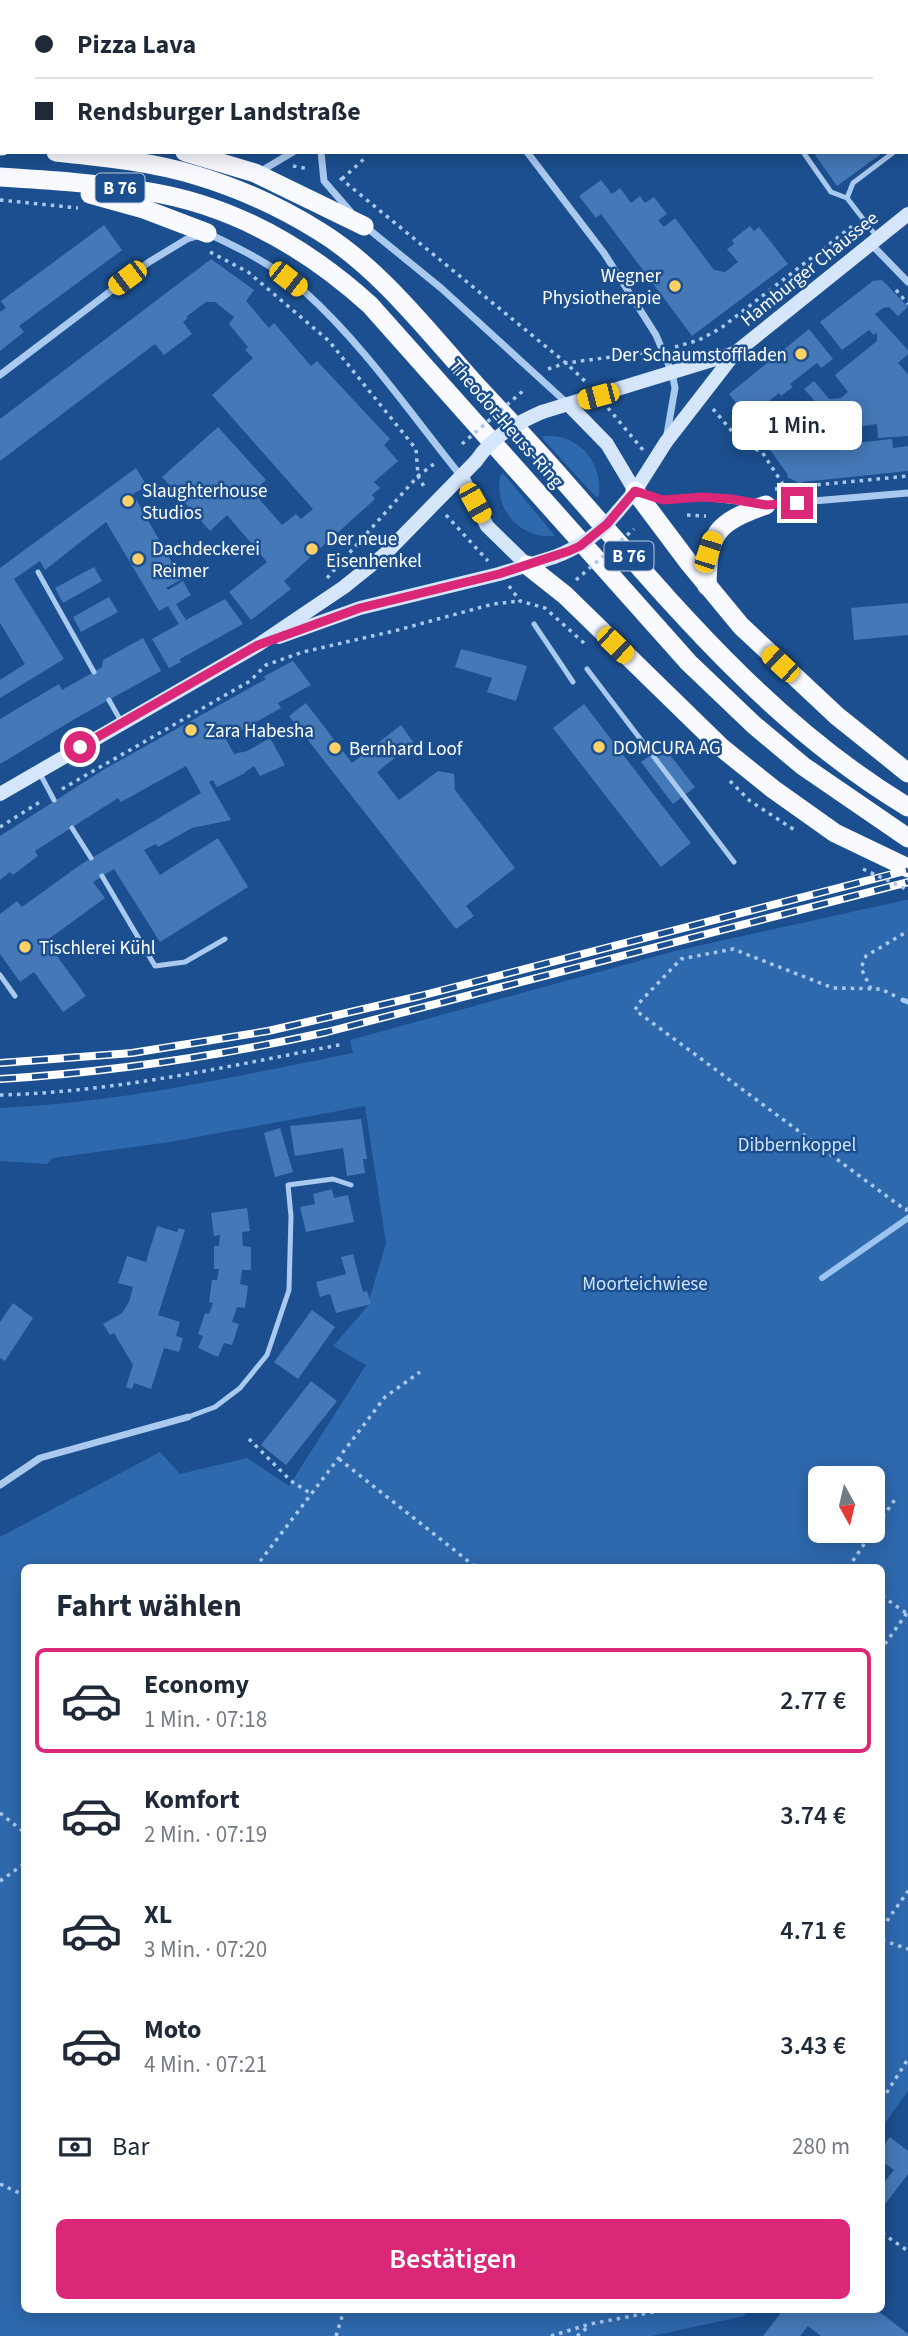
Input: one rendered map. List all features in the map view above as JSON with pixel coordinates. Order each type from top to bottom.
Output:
[{"type":"highway","name":"Theodor-Heuss-Ring","points":[[72,154],[134,162],[197,175],[262,199],[321,232],[384,284],[562,479],[691,626],[757,692],[787,720],[842,763],[908,807]]},
{"type":"highway","points":[[193,154],[255,173],[364,226]]},
{"type":"highway","name":"Theodor-Heuss-Ring","points":[[0,177],[145,191],[216,210],[244,220],[282,239],[343,280],[370,304],[429,369],[690,663],[803,766],[908,838]]},
{"type":"highway","points":[[35,180],[144,209],[207,233]]},
{"type":"highway","points":[[635,491],[741,626],[860,736],[908,773]]},
{"type":"highway","points":[[707,586],[708,552],[713,537],[735,517],[766,505]]},
{"type":"highway","points":[[527,565],[565,595],[748,770],[835,833],[901,865]]},
{"type":"main road","name":"Hamburger Chaussee","points":[[258,645],[360,608],[527,565],[580,546],[607,524],[635,491],[666,442],[734,353],[908,214]]},
{"type":"main road","name":"Hamburger Chaussee","points":[[2,795],[258,645],[344,587],[385,554],[462,477],[500,434],[513,425],[542,412],[734,353]]},
{"type":"main road","points":[[568,404],[607,444],[635,491]]},
{"type":"main road","points":[[462,477],[487,526],[527,565]]},
{"type":"street","points":[[255,173],[290,154]]},
{"type":"street","points":[[321,154],[322,172],[330,189],[364,226],[441,288],[568,404]]},
{"type":"street","points":[[529,154],[604,253],[656,335],[672,373],[675,388],[666,442]]},
{"type":"street","points":[[0,375],[149,262],[187,239],[207,233],[254,256],[288,279],[346,331],[462,477]]},
{"type":"street","points":[[874,240],[908,282]]},
{"type":"street","points":[[635,491],[663,500],[702,497],[766,505],[908,493]]},
{"type":"street","points":[[0,1485],[40,1458],[188,1417]]},
{"type":"lane","points":[[804,154],[831,192],[847,198],[874,240]]},
{"type":"lane","points":[[847,198],[853,183],[891,154]]},
{"type":"lane","points":[[38,572],[93,672]]},
{"type":"lane","points":[[534,624],[573,682]]},
{"type":"lane","points":[[587,669],[734,862]]},
{"type":"lane","points":[[109,700],[122,723]]},
{"type":"lane","points":[[38,772],[53,798]]},
{"type":"lane","points":[[72,828],[91,858]]},
{"type":"lane","points":[[102,876],[155,965],[185,962],[225,939]]},
{"type":"lane","points":[[0,975],[15,996]]},
{"type":"lane","points":[[188,1417],[215,1407],[240,1388],[267,1355],[289,1290],[288,1185],[333,1179],[351,1185]]},
{"type":"path","points":[[342,179],[365,158]]},
{"type":"path","points":[[277,163],[337,175],[586,381]]},
{"type":"path","points":[[677,347],[699,340],[721,328],[862,218]]},
{"type":"path","points":[[545,371],[566,363],[640,354]]},
{"type":"path","points":[[462,444],[529,386]]},
{"type":"path","points":[[711,406],[742,443],[762,452],[785,487],[908,476]]},
{"type":"path","points":[[610,410],[638,445]]},
{"type":"path","points":[[320,586],[418,476]]},
{"type":"path","points":[[677,517],[687,515],[684,508]]},
{"type":"path","points":[[576,580],[634,529]]},
{"type":"path","points":[[0,827],[250,681],[266,665],[303,652],[493,604],[520,601]]},
{"type":"path","points":[[863,869],[908,890]]},
{"type":"path","points":[[871,989],[861,968],[866,956],[908,931]]},
{"type":"path","points":[[905,1001],[881,989],[833,988],[733,949],[681,959],[635,1010],[896,1203],[906,1210],[908,1208]]},
{"type":"path","points":[[0,1095],[40,1094],[183,1076],[344,1044]]},
{"type":"path","points":[[258,1564],[385,1397],[420,1372]]},
{"type":"path","points":[[249,1439],[292,1480],[310,1493]]},
{"type":"path","points":[[339,1460],[472,1564]]},
{"type":"path","points":[[886,1512],[896,1498]]},
{"type":"path","points":[[851,1564],[864,1544]]},
{"type":"path","points":[[885,1598],[907,1614],[885,1644]]},
{"type":"path","points":[[0,1813],[21,1830]]},
{"type":"path","points":[[0,1881],[21,1866]]},
{"type":"path","points":[[885,1924],[908,1891]]},
{"type":"path","points":[[885,1941],[908,1949]]},
{"type":"path","points":[[885,2095],[908,2059]]},
{"type":"path","points":[[0,2184],[21,2194]]},
{"type":"path","points":[[885,2235],[908,2251]]},
{"type":"path","points":[[336,2336],[343,2313]]},
{"type":"path","points":[[551,2336],[590,2324],[648,2313]]},
{"type":"path","points":[[576,2336],[590,2324]]},
{"type":"green space","points":[[543,436],[567,439],[586,452],[597,472],[599,496],[596,497]]},
{"type":"green space","points":[[503,473],[555,536],[531,533],[512,520],[501,500],[499,488],[500,476]]},
{"type":"green space","name":"Moorteichwiese","points":[[908,900],[908,2091],[885,2123],[885,1564],[21,1564],[21,2313],[746,2313],[744,2316],[652,2336],[0,2336],[0,1537],[160,1452],[180,1474],[247,1458],[289,1486],[366,1365],[333,1346],[367,1307],[386,1243],[365,1106],[170,1142],[53,1158],[47,1164],[0,1161],[0,1108],[89,1101],[222,1079],[353,1053],[350,1040],[675,951]]},
{"type":"building","points":[[814,154],[881,154],[837,186]]},
{"type":"building","points":[[601,180],[612,194],[620,188],[631,203],[640,196],[645,203],[654,197],[667,214],[658,220],[664,227],[675,218],[714,270],[725,272],[738,262],[727,249],[734,244],[732,240],[750,226],[754,231],[759,227],[788,264],[692,336],[601,214],[596,218],[579,196]]},
{"type":"building","points":[[104,225],[122,250],[19,326],[24,332],[0,351],[0,312],[6,308],[1,301]]},
{"type":"building","points":[[211,259],[254,290],[246,301],[269,328],[274,323],[311,366],[317,361],[390,439],[384,445],[398,461],[374,482],[380,488],[372,495],[375,499],[284,581],[291,589],[251,620],[229,592],[267,562],[227,515],[210,531],[162,477],[218,427],[266,480],[253,492],[282,525],[296,514],[301,519],[313,509],[212,395],[253,358],[245,350],[248,347],[229,324],[234,317],[215,302],[206,302],[186,317],[188,318],[183,322],[192,334],[164,355],[155,344],[0,461],[0,419]]},
{"type":"building","points":[[882,280],[908,307],[898,316],[889,307],[875,314],[908,350],[908,354],[898,363],[908,374],[908,436],[878,438],[877,424],[829,431],[827,419],[831,419],[804,389],[814,381],[829,399],[841,398],[848,392],[835,375],[877,341],[877,332],[874,335],[869,330],[842,350],[820,322],[873,281]]},
{"type":"building","points":[[809,329],[833,359],[821,368],[817,363],[790,384],[793,387],[769,401],[774,406],[764,415],[761,411],[750,420],[729,394]]},
{"type":"building","points":[[791,426],[806,447],[812,449],[892,439],[893,448],[908,446],[908,471],[801,484],[787,477],[766,444]]},
{"type":"building","points":[[136,468],[147,486],[133,494],[174,566],[158,575],[174,567],[182,579],[166,588],[168,590],[183,581],[191,595],[176,604],[186,620],[225,599],[243,624],[180,659],[181,662],[169,668],[152,639],[179,624],[168,606],[159,611],[106,522],[45,570],[40,561],[14,579],[64,659],[0,698],[0,680],[25,664],[0,623],[0,568]]},
{"type":"building","points":[[94,567],[102,581],[63,603],[55,588]]},
{"type":"building","points":[[109,597],[118,612],[81,632],[73,617]]},
{"type":"building","points":[[908,603],[908,635],[854,640],[851,608]]},
{"type":"building","points":[[143,638],[161,671],[0,764],[0,719],[59,684],[62,690],[102,667],[103,660]]},
{"type":"building","points":[[461,649],[527,666],[516,701],[487,692],[492,678],[455,667]]},
{"type":"building","points":[[293,661],[311,685],[278,703],[281,708],[226,739],[234,754],[247,751],[270,738],[285,765],[260,776],[254,766],[217,787],[213,780],[209,782],[231,820],[192,828],[158,847],[156,844],[144,850],[160,875],[218,838],[248,887],[160,942],[114,869],[93,882],[105,898],[46,941],[86,996],[63,1012],[34,972],[20,982],[0,954],[0,914],[17,901],[22,907],[80,865],[201,793],[186,766],[121,802],[118,798],[35,851],[38,856],[13,875],[10,872],[0,880],[0,836],[103,770],[266,679],[263,677]]},
{"type":"building","points":[[306,703],[352,763],[401,725],[414,743],[377,772],[399,800],[438,771],[454,774],[455,790],[515,868],[466,906],[474,916],[456,929],[289,716]]},
{"type":"building","points":[[584,704],[691,843],[661,867],[553,728]]},
{"type":"building","points":[[663,746],[695,787],[673,804],[641,762]]},
{"type":"building","points":[[361,1119],[367,1159],[363,1159],[365,1173],[347,1176],[343,1148],[295,1156],[290,1126]]},
{"type":"building","points":[[280,1128],[293,1172],[275,1177],[264,1133]]},
{"type":"building","points":[[332,1189],[334,1198],[348,1195],[354,1222],[306,1232],[300,1207],[315,1204],[313,1194]]},
{"type":"building","points":[[247,1208],[250,1231],[242,1232],[243,1246],[251,1247],[251,1270],[242,1270],[240,1284],[248,1286],[245,1308],[237,1307],[232,1322],[239,1324],[232,1345],[224,1343],[218,1357],[198,1348],[203,1336],[198,1334],[205,1313],[209,1314],[213,1303],[209,1302],[212,1280],[217,1280],[219,1269],[214,1269],[214,1246],[219,1246],[220,1235],[214,1236],[211,1213]]},
{"type":"building","points":[[157,1226],[177,1232],[179,1228],[185,1230],[158,1315],[180,1322],[176,1336],[183,1338],[179,1352],[164,1348],[151,1389],[134,1383],[132,1389],[126,1387],[133,1365],[114,1333],[110,1335],[103,1324],[122,1313],[129,1302],[133,1287],[118,1283],[127,1256],[146,1262]]},
{"type":"building","points":[[353,1254],[363,1292],[367,1291],[371,1304],[336,1313],[330,1294],[320,1297],[316,1282],[346,1274],[341,1257]]},
{"type":"building","points":[[13,1303],[33,1318],[5,1361],[0,1358],[0,1322]]},
{"type":"building","points":[[312,1310],[335,1327],[298,1379],[274,1362]]},
{"type":"building","points":[[311,1381],[337,1401],[286,1465],[261,1445]]},
{"type":"building","points":[[890,2137],[908,2151],[908,2174],[885,2204],[885,2181],[894,2170],[885,2163],[885,2144]]},
{"type":"building","points":[[781,2313],[881,2313],[908,2334],[821,2336],[808,2326],[800,2336],[763,2336]]},
{"type":"waterway","points":[[822,1278],[908,1218]]},
{"type":"railway","points":[[0,1063],[132,1053],[268,1031],[420,996],[908,870]]},
{"type":"railway","points":[[0,1079],[165,1062],[327,1032],[908,882]]},
{"type":"place","name":"Wegner Physiotherapie","points":[[675,286]]},
{"type":"place","name":"Der Schaumstoffladen","points":[[801,354]]},
{"type":"place","name":"Slaughterhouse Studios","points":[[128,501]]},
{"type":"place","name":"Der neue Eisenhenkel","points":[[312,549]]},
{"type":"place","name":"Dachdeckerei Reimer","points":[[138,559]]},
{"type":"place","name":"Zara Habesha","points":[[191,730]]},
{"type":"place","name":"DOMCURA AG","points":[[599,747]]},
{"type":"place","name":"Bernhard Loof","points":[[335,748]]},
{"type":"place","name":"Tischlerei Kühl","points":[[25,947]]},
{"type":"route","points":[[80,747],[258,645],[360,608],[499,574],[580,546],[607,524],[635,491],[663,500],[702,497],[766,505],[797,503]]},
{"type":"park label","name":"Dibbernkoppel","points":[[797,1144]]}]
